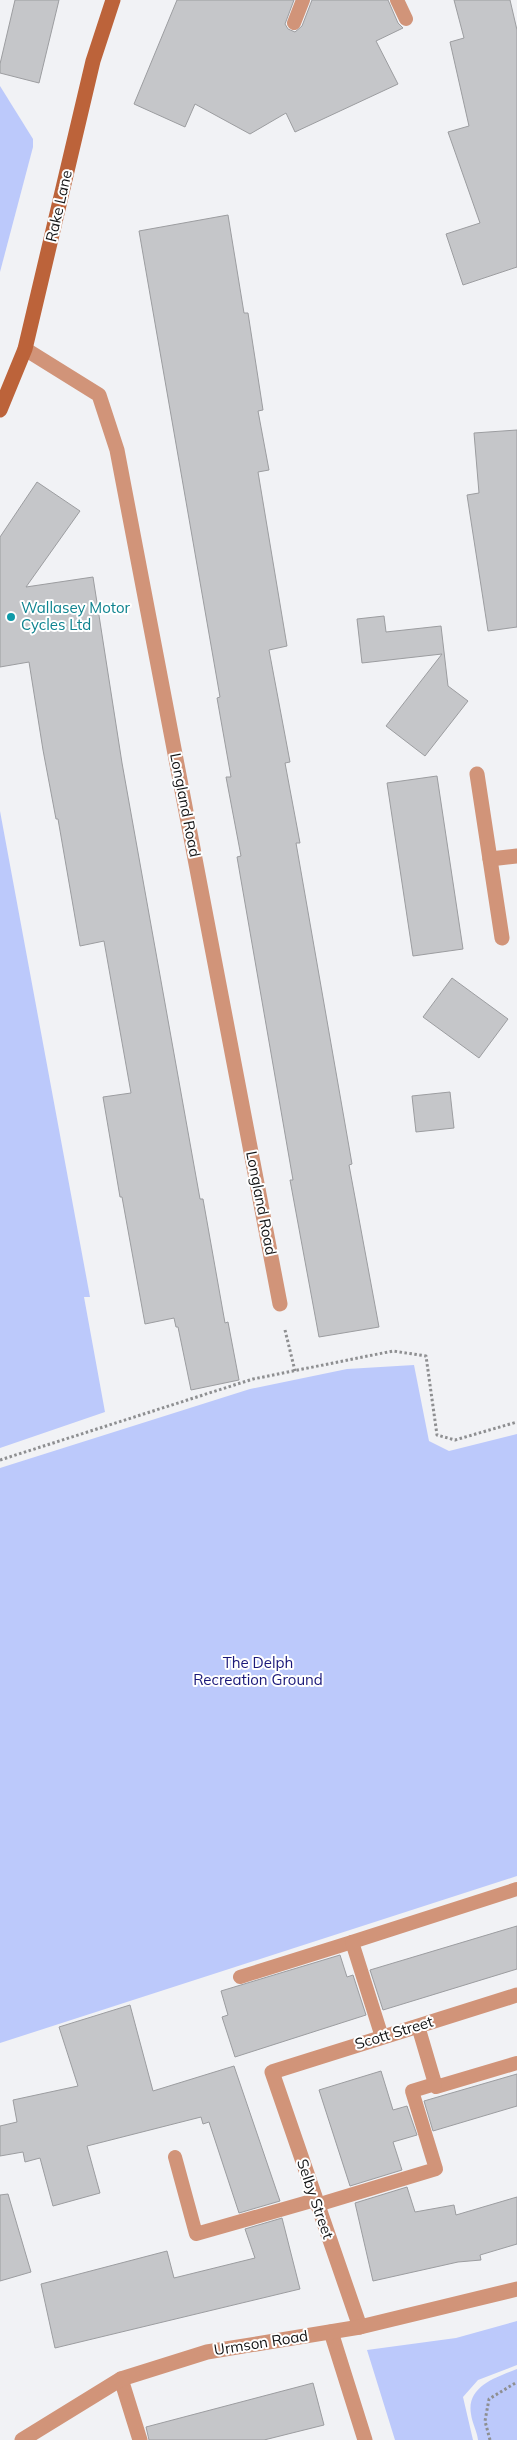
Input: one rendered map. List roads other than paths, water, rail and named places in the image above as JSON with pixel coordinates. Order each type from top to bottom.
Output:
[{"type":"main road","name":"Rake Lane","points":[[0,410],[24,349],[93,61],[113,0]]},
{"type":"street","name":"Longland Road","points":[[24,349],[99,395],[117,450],[280,1304]]},
{"type":"street","points":[[477,774],[502,938]]},
{"type":"street","points":[[490,859],[517,856]]},
{"type":"street","name":"Scott Street","points":[[272,2072],[517,1995]]},
{"type":"street","name":"Selby Street","points":[[272,2072],[360,2327]]},
{"type":"street","name":"Urmson Road","points":[[22,2440],[121,2379],[207,2352],[360,2327],[517,2289]]},
{"type":"street","points":[[331,2332],[365,2440]]},
{"type":"street","points":[[121,2379],[140,2440]]},
{"type":"lane","points":[[294,23],[303,0]]},
{"type":"lane","points":[[397,0],[406,18]]},
{"type":"lane","points":[[240,1977],[517,1889]]},
{"type":"lane","points":[[352,1942],[382,2037]]},
{"type":"lane","points":[[418,2026],[436,2087],[517,2063]]},
{"type":"lane","points":[[175,2157],[196,2234],[436,2169],[412,2091],[435,2084]]},
{"type":"place","name":"Wallasey Motor Cycles Ltd","points":[[11,617]]},
{"type":"park label","name":"The Delph Recreation Ground","points":[[258,1672]]}]
